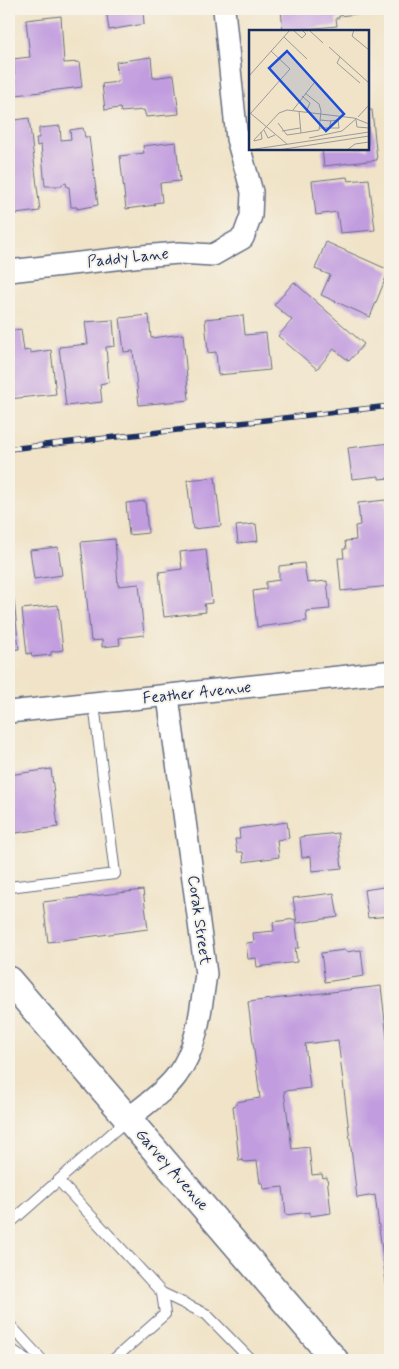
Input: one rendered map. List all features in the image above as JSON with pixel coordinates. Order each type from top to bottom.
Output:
[{"type":"street","name":"Paddy Lane","points":[[9,271],[179,253],[213,255],[242,238],[251,216],[252,192],[237,139],[224,9]]},
{"type":"street","name":"Feather Avenue","points":[[9,712],[386,672]]},
{"type":"street","name":"Corak Street","points":[[128,1119],[178,1075],[188,1055],[198,1020],[206,974],[168,696]]},
{"type":"street","name":"Garvey Avenue","points":[[9,980],[335,1360]]},
{"type":"lane","points":[[9,887],[115,874],[94,704]]},
{"type":"lane","points":[[9,1224],[128,1119]]},
{"type":"lane","points":[[59,1180],[162,1293],[206,1314],[251,1360]]},
{"type":"lane","points":[[113,1360],[165,1314],[162,1293]]},
{"type":"lane","points":[[9,1324],[42,1360]]},
{"type":"lane","points":[[9,1348],[27,1360]]},
{"type":"building","points":[[106,9],[143,9],[144,24],[109,30]]},
{"type":"building","points":[[281,9],[355,9],[356,14],[336,18],[337,26],[283,30]]},
{"type":"building","points":[[61,16],[64,63],[79,62],[82,87],[16,95],[13,59],[30,57],[26,20]]},
{"type":"building","points":[[151,57],[153,78],[174,75],[179,114],[146,117],[144,110],[121,112],[120,108],[105,110],[102,84],[118,82],[116,62]]},
{"type":"building","points":[[369,110],[372,110],[377,160],[324,166],[322,150],[369,150]]},
{"type":"building","points":[[29,118],[40,211],[15,214],[12,191],[9,192],[9,121]]},
{"type":"building","points":[[60,126],[61,140],[71,139],[70,130],[83,128],[85,137],[89,137],[98,205],[77,209],[77,207],[71,207],[69,187],[67,187],[66,183],[62,184],[62,186],[45,186],[41,145],[37,146],[36,138],[39,138],[39,128]]},
{"type":"building","points":[[176,142],[180,181],[160,183],[162,202],[154,203],[155,205],[126,209],[120,156],[144,153],[143,146]]},
{"type":"building","points":[[347,177],[348,181],[369,179],[375,230],[340,233],[337,212],[316,215],[312,181]]},
{"type":"building","points":[[326,242],[389,270],[370,317],[321,295],[330,275],[315,269]]},
{"type":"building","points":[[294,282],[364,344],[349,361],[334,349],[317,369],[278,336],[292,320],[274,305]]},
{"type":"building","points":[[149,315],[151,338],[183,334],[189,400],[139,405],[133,351],[124,352],[120,318]]},
{"type":"building","points":[[243,315],[245,335],[266,333],[270,370],[218,375],[216,352],[208,353],[205,319]]},
{"type":"building","points":[[113,320],[115,346],[106,347],[109,382],[100,384],[102,402],[66,406],[59,347],[88,344],[85,322]]},
{"type":"building","points":[[21,329],[24,351],[30,350],[30,353],[51,350],[56,394],[9,399],[9,331]]},
{"type":"building","points":[[390,443],[390,478],[379,479],[379,476],[352,479],[348,448]]},
{"type":"building","points":[[215,477],[221,526],[193,529],[187,480]]},
{"type":"building","points":[[386,500],[388,522],[390,521],[390,586],[341,591],[338,558],[344,558],[343,549],[346,549],[345,541],[356,540],[355,526],[360,525],[358,503]]},
{"type":"building","points":[[145,501],[148,533],[129,535],[126,503]]},
{"type":"building","points":[[256,524],[258,541],[238,543],[236,526]]},
{"type":"building","points":[[115,539],[118,586],[139,584],[144,635],[119,638],[120,645],[102,647],[102,640],[91,641],[81,542]]},
{"type":"building","points":[[58,547],[62,575],[34,579],[30,550]]},
{"type":"building","points":[[206,549],[212,603],[204,604],[206,612],[164,617],[159,572],[182,569],[180,552]]},
{"type":"building","points":[[304,563],[307,583],[327,581],[330,609],[306,611],[307,621],[257,627],[253,591],[266,589],[266,582],[279,580],[279,566]]},
{"type":"building","points":[[14,600],[19,649],[9,650],[9,601]]},
{"type":"building","points":[[58,605],[63,650],[51,652],[51,655],[32,657],[31,653],[27,654],[22,609]]},
{"type":"building","points":[[51,769],[58,827],[9,834],[9,775]]},
{"type":"building","points":[[287,822],[289,838],[277,840],[279,857],[244,862],[243,852],[237,852],[235,839],[240,839],[239,829]]},
{"type":"building","points":[[338,833],[342,868],[312,871],[311,856],[302,858],[300,837]]},
{"type":"building","points":[[390,886],[389,916],[368,918],[364,890]]},
{"type":"building","points":[[143,890],[148,929],[48,942],[43,902]]},
{"type":"building","points":[[334,893],[338,917],[297,923],[293,898]]},
{"type":"building","points":[[295,919],[299,948],[295,948],[297,962],[257,967],[256,958],[248,959],[246,943],[254,942],[253,933],[274,931],[273,922]]},
{"type":"building","points":[[345,950],[346,952],[361,950],[364,976],[325,982],[321,953]]},
{"type":"building","points":[[381,986],[390,1065],[389,1306],[375,1195],[357,1198],[338,1040],[305,1044],[310,1088],[284,1091],[292,1149],[309,1147],[312,1175],[322,1174],[323,1178],[327,1177],[331,1213],[310,1216],[310,1212],[286,1215],[283,1187],[264,1189],[263,1183],[260,1183],[257,1161],[239,1161],[233,1106],[236,1105],[236,1102],[260,1098],[248,1002]]},
{"type":"railway","points":[[9,449],[390,406]]}]
